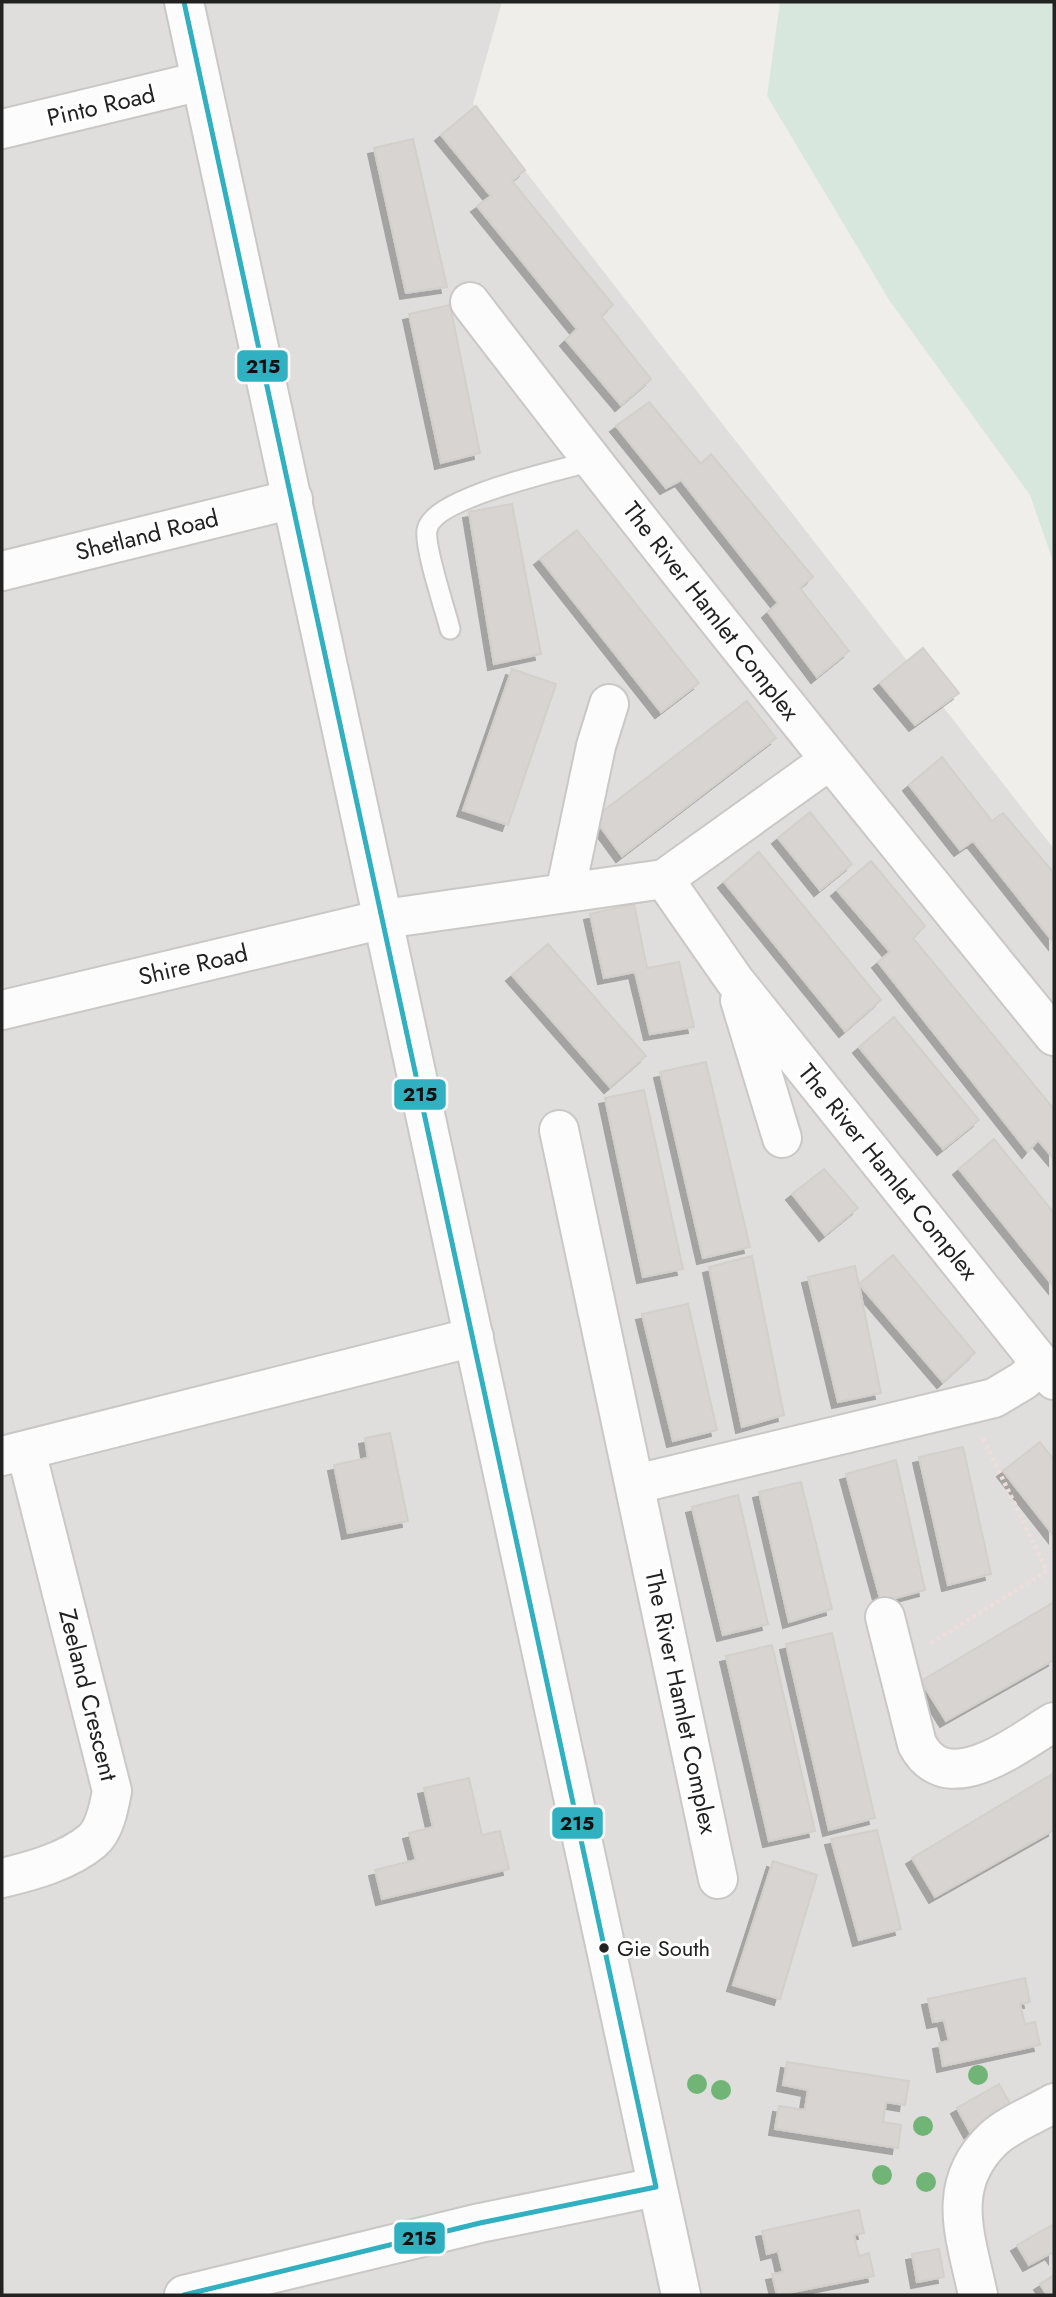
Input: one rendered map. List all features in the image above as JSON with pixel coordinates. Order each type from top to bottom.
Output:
[{"type":"street","points":[[184,2],[681,2295]]},
{"type":"street","name":"Pinto Road","points":[[2,129],[201,81]]},
{"type":"street","name":"The River Hamlet Complex","points":[[470,302],[592,461],[1054,1036]]},
{"type":"street","name":"Shetland Road","points":[[2,571],[293,499]]},
{"type":"street","points":[[565,893],[596,746],[609,704]]},
{"type":"street","points":[[384,919],[664,879],[830,760]]},
{"type":"street","name":"The River Hamlet Complex","points":[[636,1485],[967,1405],[1047,1372],[734,981],[664,879]]},
{"type":"street","name":"Shire Road","points":[[2,1010],[384,919]]},
{"type":"street","name":"The River Hamlet Complex","points":[[734,981],[782,1138]]},
{"type":"street","name":"The River Hamlet Complex","points":[[559,1130],[718,1879]]},
{"type":"street","name":"Zeeland Crescent","points":[[2,1878],[54,1862],[94,1840],[108,1812],[112,1791],[14,1453],[474,1337]]},
{"type":"street","points":[[885,1617],[917,1744],[929,1761],[941,1768],[972,1767],[1054,1722]]},
{"type":"street","points":[[978,2295],[961,2214],[964,2187],[972,2165],[995,2137],[1054,2104]]},
{"type":"street","points":[[184,2295],[480,2223],[656,2187]]},
{"type":"lane","points":[[450,629],[427,529],[436,515],[484,492],[592,461]]},
{"type":"path","points":[[897,1664],[1047,1571],[967,1405]]},
{"type":"shaded area","points":[[2,2],[502,2],[473,104],[1054,849],[1054,2295],[2,2295]]},
{"type":"shaded area","points":[[780,2],[1054,2],[1054,564],[1030,495],[889,300],[767,96]]},
{"type":"building","points":[[476,106],[525,170],[512,181],[613,305],[601,316],[651,379],[621,405],[566,340],[577,329],[477,206],[491,196],[441,135]]},
{"type":"building","points":[[413,139],[447,287],[406,293],[374,148]]},
{"type":"building","points":[[450,305],[480,453],[441,463],[409,314]]},
{"type":"building","points":[[649,402],[701,464],[711,454],[813,577],[800,588],[849,651],[817,677],[768,612],[778,603],[681,480],[666,488],[616,426]]},
{"type":"building","points":[[512,504],[541,654],[494,664],[469,512]]},
{"type":"building","points":[[577,530],[699,683],[661,712],[540,559]]},
{"type":"building","points":[[923,648],[959,693],[915,725],[880,683]]},
{"type":"building","points":[[512,669],[556,684],[508,825],[463,810]]},
{"type":"building","points":[[747,701],[776,738],[622,856],[594,818]]},
{"type":"building","points":[[942,757],[992,821],[1003,813],[1054,873],[1054,943],[973,841],[960,850],[909,785]]},
{"type":"building","points":[[810,812],[852,864],[820,890],[778,838]]},
{"type":"building","points":[[759,852],[881,1000],[845,1031],[724,882]]},
{"type":"building","points":[[871,861],[925,926],[913,938],[1054,1109],[1054,1159],[1038,1140],[1028,1152],[878,962],[890,952],[837,890]]},
{"type":"building","points":[[634,904],[647,968],[679,962],[694,1027],[650,1034],[635,972],[604,978],[590,914]]},
{"type":"building","points":[[548,944],[646,1056],[610,1087],[512,975]]},
{"type":"building","points":[[894,1017],[979,1120],[943,1149],[859,1047]]},
{"type":"building","points":[[706,1062],[750,1247],[703,1258],[660,1072]]},
{"type":"building","points":[[644,1090],[683,1269],[643,1277],[605,1098]]},
{"type":"building","points":[[994,1139],[1054,1213],[1054,1287],[959,1169]]},
{"type":"building","points":[[824,1169],[858,1208],[825,1235],[792,1194]]},
{"type":"building","points":[[893,1255],[975,1353],[943,1382],[859,1284]]},
{"type":"building","points":[[752,1256],[784,1415],[742,1427],[709,1267]]},
{"type":"building","points":[[855,1266],[881,1393],[838,1402],[808,1277]]},
{"type":"building","points":[[688,1304],[717,1430],[673,1441],[642,1314]]},
{"type":"building","points":[[390,1433],[408,1521],[348,1533],[334,1465],[368,1458],[365,1438]]},
{"type":"building","points":[[1040,1442],[1054,1460],[1054,1536],[1003,1471]]},
{"type":"building","points":[[963,1447],[991,1574],[948,1585],[919,1457]]},
{"type":"building","points":[[896,1460],[925,1590],[881,1602],[846,1474]]},
{"type":"building","points":[[801,1482],[832,1609],[789,1622],[759,1492]]},
{"type":"building","points":[[738,1495],[768,1624],[723,1635],[692,1507]]},
{"type":"building","points":[[1054,1602],[1054,1660],[946,1721],[921,1681]]},
{"type":"building","points":[[832,1633],[875,1818],[829,1830],[786,1644]]},
{"type":"building","points":[[772,1645],[815,1831],[769,1841],[726,1656]]},
{"type":"building","points":[[1054,1773],[1054,1830],[935,1897],[912,1858]]},
{"type":"building","points":[[469,1778],[482,1835],[500,1831],[509,1869],[382,1899],[375,1870],[416,1860],[409,1833],[433,1827],[424,1788]]},
{"type":"building","points":[[877,1830],[901,1929],[859,1940],[831,1839]]},
{"type":"building","points":[[773,1861],[817,1875],[780,1999],[733,1985]]},
{"type":"building","points":[[1025,1978],[1030,2002],[1020,2004],[1025,2024],[1035,2022],[1040,2045],[943,2066],[939,2043],[949,2041],[944,2020],[933,2022],[928,1999]]},
{"type":"building","points":[[787,2062],[909,2081],[905,2105],[886,2102],[883,2122],[901,2125],[898,2148],[775,2129],[779,2106],[805,2110],[808,2090],[783,2085]]},
{"type":"building","points":[[999,2084],[1012,2107],[970,2132],[957,2108]]},
{"type":"building","points":[[859,2210],[864,2233],[854,2235],[859,2256],[869,2253],[874,2276],[777,2295],[772,2274],[783,2272],[778,2251],[767,2254],[762,2231]]},
{"type":"building","points":[[1054,2224],[1054,2257],[1051,2253],[1029,2265],[1017,2245]]},
{"type":"building","points":[[939,2249],[944,2277],[917,2282],[912,2254]]},
{"type":"building","points":[[1054,2275],[1054,2295],[1047,2295],[1040,2284]]},
{"type":"transit line","name":"215","points":[[184,2],[656,2187]]},
{"type":"transit line","name":"215","points":[[184,2295],[480,2223],[656,2187]]},
{"type":"place","name":"Gie South","points":[[604,1948]]}]
